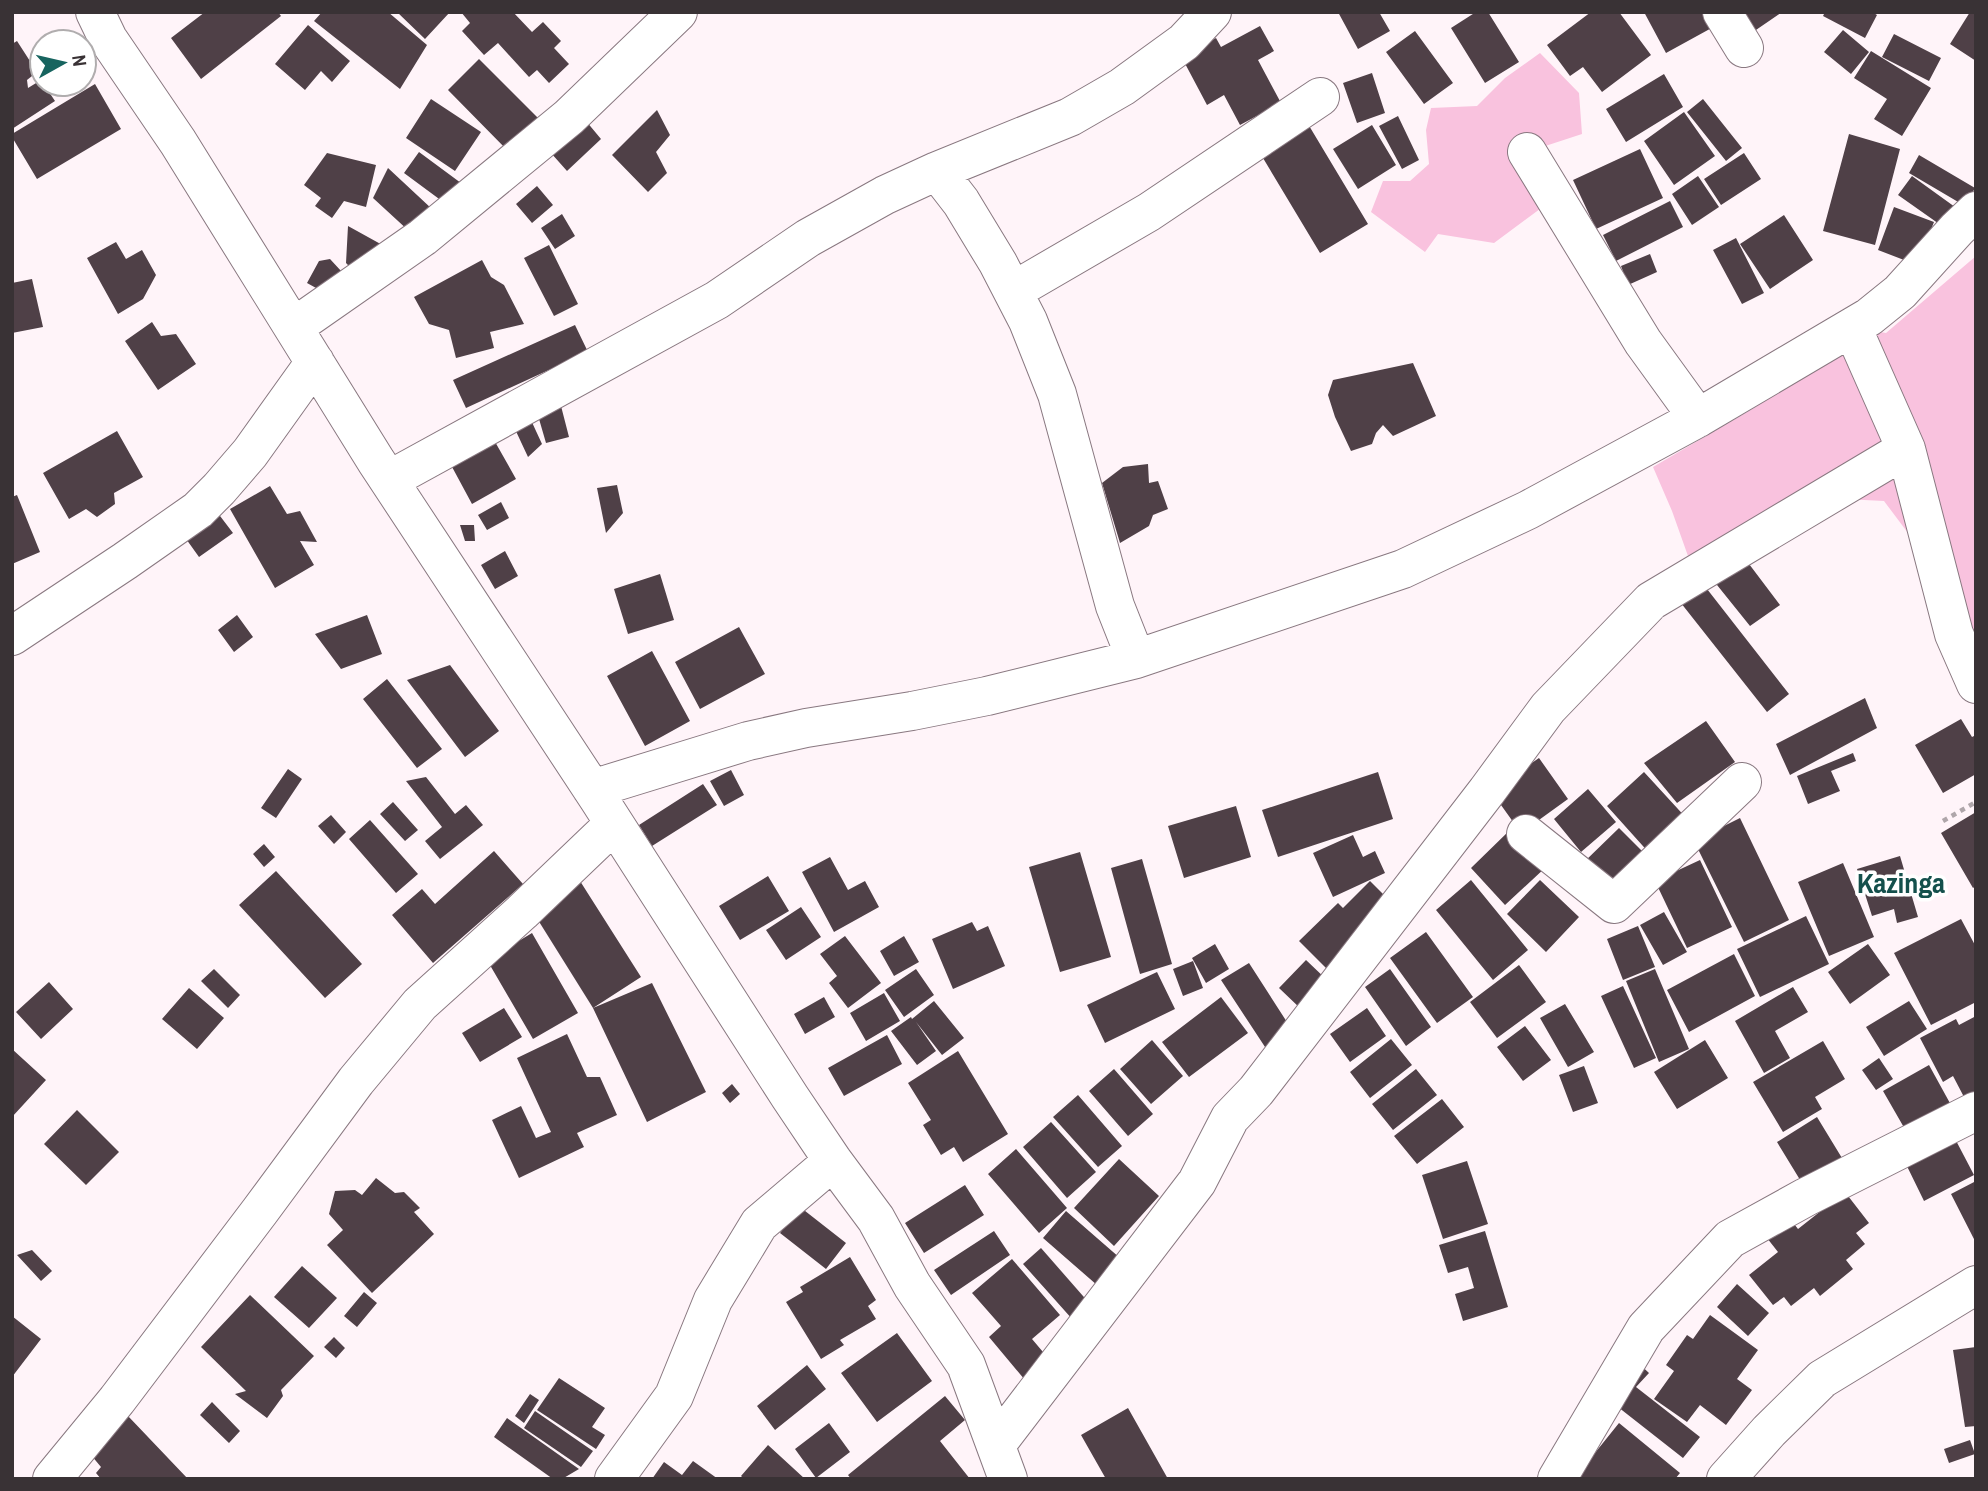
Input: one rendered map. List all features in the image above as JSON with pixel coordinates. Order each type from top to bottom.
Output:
[{"type":"street","points":[[95,12],[108,39],[185,153],[388,480],[833,1161],[876,1219],[912,1285],[966,1365],[1002,1462]]},
{"type":"street","points":[[293,327],[423,237],[569,117],[678,12]]},
{"type":"street","points":[[388,480],[718,300],[808,239],[885,195],[1070,117],[1122,87],[1184,42],[1212,12]]},
{"type":"street","points":[[1721,12],[1744,48]]},
{"type":"street","points":[[1013,291],[1149,212],[1320,97]]},
{"type":"street","points":[[1527,152],[1643,342],[1698,418]]},
{"type":"street","points":[[937,171],[961,202],[1028,321],[1057,394],[1115,606],[1136,659]]},
{"type":"street","points":[[592,789],[748,741],[975,698],[1136,659],[1403,569],[1528,510],[1698,418],[1869,317],[1900,292],[1956,229],[1976,211]]},
{"type":"street","points":[[1852,327],[1906,449],[1954,634],[1976,684]]},
{"type":"street","points":[[12,636],[198,510],[250,453],[315,362]]},
{"type":"street","points":[[1002,1462],[1197,1182],[1230,1118],[1272,1069],[1479,802],[1548,708],[1651,601],[1906,449]]},
{"type":"street","points":[[1526,834],[1615,904],[1742,782]]},
{"type":"street","points":[[52,1479],[117,1400],[356,1081],[420,1004],[614,824]]},
{"type":"street","points":[[1557,1479],[1646,1328],[1730,1239],[1806,1197],[1976,1111]]},
{"type":"street","points":[[614,1479],[674,1396],[713,1300],[759,1224],[833,1161]]},
{"type":"street","points":[[1726,1479],[1769,1431],[1822,1379],[1976,1285]]},
{"type":"path","points":[[1943,821],[1976,802]]},
{"type":"shaded area","points":[[1540,53],[1579,93],[1582,134],[1527,152],[1544,206],[1494,243],[1438,234],[1425,252],[1371,212],[1383,181],[1410,181],[1429,164],[1426,130],[1431,108],[1477,106],[1505,78]]},
{"type":"shaded area","points":[[1976,256],[1976,684],[1914,541],[1884,501],[1844,499],[1688,556],[1653,467],[1754,408],[1845,344],[1852,327],[1886,333]]},
{"type":"building","points":[[205,12],[278,12],[281,16],[201,79],[171,38]]},
{"type":"building","points":[[322,12],[388,12],[427,45],[400,89],[314,21]]},
{"type":"building","points":[[397,12],[450,12],[425,39]]},
{"type":"building","points":[[461,12],[513,12],[532,32],[543,22],[561,41],[554,48],[569,64],[549,83],[537,70],[529,77],[498,43],[484,55],[462,31],[470,23]]},
{"type":"building","points":[[1338,12],[1379,12],[1390,31],[1358,49]]},
{"type":"building","points":[[1476,12],[1488,12],[1519,62],[1485,83],[1451,28]]},
{"type":"building","points":[[1591,12],[1619,12],[1651,55],[1602,92],[1583,67],[1570,76],[1547,45]]},
{"type":"building","points":[[1644,12],[1710,12],[1717,25],[1666,53]]},
{"type":"building","points":[[1740,12],[1782,12],[1753,32]]},
{"type":"building","points":[[1825,12],[1872,12],[1877,15],[1865,38],[1823,16]]},
{"type":"building","points":[[1970,12],[1976,12],[1976,61],[1950,44]]},
{"type":"building","points":[[308,25],[350,61],[332,82],[321,71],[305,90],[275,64]]},
{"type":"building","points":[[1260,26],[1274,51],[1258,60],[1281,103],[1240,125],[1224,95],[1207,105],[1181,56],[1216,38],[1221,47]]},
{"type":"building","points":[[1843,30],[1869,52],[1851,74],[1824,52]]},
{"type":"building","points":[[1415,31],[1453,83],[1424,104],[1386,52]]},
{"type":"building","points":[[1894,34],[1941,58],[1929,81],[1882,57]]},
{"type":"building","points":[[17,41],[28,58],[28,98],[53,98],[55,101],[12,129],[12,44]]},
{"type":"building","points":[[1871,51],[1931,88],[1902,136],[1874,119],[1887,99],[1854,78]]},
{"type":"building","points":[[479,59],[540,120],[509,152],[448,90]]},
{"type":"building","points":[[1372,73],[1385,113],[1357,123],[1343,83]]},
{"type":"building","points":[[1664,74],[1683,107],[1626,142],[1606,109]]},
{"type":"building","points":[[98,89],[121,129],[37,179],[12,134],[72,98],[98,98]]},
{"type":"building","points":[[431,99],[481,132],[455,171],[406,138]]},
{"type":"building","points":[[1703,99],[1742,148],[1726,161],[1687,112]]},
{"type":"building","points":[[657,110],[670,135],[656,152],[667,173],[648,192],[612,155]]},
{"type":"building","points":[[1684,112],[1715,156],[1674,185],[1644,141]]},
{"type":"building","points":[[1398,116],[1419,160],[1402,169],[1379,126]]},
{"type":"building","points":[[586,121],[601,139],[567,171],[551,153]]},
{"type":"building","points":[[1308,124],[1368,224],[1320,253],[1260,153]]},
{"type":"building","points":[[1372,125],[1396,165],[1358,189],[1333,149]]},
{"type":"building","points":[[1849,134],[1900,149],[1875,245],[1823,231]]},
{"type":"building","points":[[1640,149],[1663,198],[1596,229],[1573,180]]},
{"type":"building","points":[[419,152],[465,186],[450,207],[404,173]]},
{"type":"building","points":[[327,153],[376,165],[366,207],[344,201],[332,218],[315,206],[321,198],[304,185]]},
{"type":"building","points":[[1744,153],[1761,179],[1721,205],[1704,179]]},
{"type":"building","points":[[1919,155],[1975,188],[1965,206],[1909,173]]},
{"type":"building","points":[[388,168],[432,209],[410,232],[373,198]]},
{"type":"building","points":[[1698,176],[1719,207],[1692,225],[1672,194]]},
{"type":"building","points":[[1912,176],[1955,207],[1942,226],[1898,195]]},
{"type":"building","points":[[537,186],[553,205],[532,223],[516,204]]},
{"type":"building","points":[[1670,201],[1683,227],[1616,261],[1603,235]]},
{"type":"building","points":[[1894,207],[1934,222],[1917,265],[1878,250]]},
{"type":"building","points":[[562,214],[575,236],[555,249],[541,228]]},
{"type":"building","points":[[1784,215],[1813,260],[1770,289],[1740,244]]},
{"type":"building","points":[[348,226],[386,247],[357,274],[346,263]]},
{"type":"building","points":[[1736,238],[1764,293],[1742,304],[1713,250]]},
{"type":"building","points":[[116,242],[126,259],[142,250],[156,275],[143,299],[118,314],[87,258]]},
{"type":"building","points":[[549,245],[578,304],[554,316],[524,258]]},
{"type":"building","points":[[1650,254],[1657,272],[1628,285],[1621,266]]},
{"type":"building","points":[[330,259],[354,285],[327,294],[307,283],[319,261]]},
{"type":"building","points":[[482,260],[491,277],[504,285],[524,324],[490,332],[494,348],[456,358],[449,330],[429,324],[414,297]]},
{"type":"building","points":[[32,279],[43,327],[12,333],[12,283]]},
{"type":"building","points":[[152,322],[161,336],[176,334],[196,364],[158,390],[125,341]]},
{"type":"building","points":[[575,325],[588,352],[466,408],[453,380]]},
{"type":"building","points":[[1413,363],[1436,416],[1393,436],[1383,425],[1372,444],[1351,451],[1328,395],[1333,380]]},
{"type":"building","points":[[561,406],[569,437],[546,443],[537,412]]},
{"type":"building","points":[[530,418],[542,444],[528,457],[514,427]]},
{"type":"building","points":[[117,431],[143,477],[114,493],[115,504],[97,517],[86,509],[69,519],[43,473]]},
{"type":"building","points":[[494,440],[516,479],[472,504],[451,465]]},
{"type":"building","points":[[1148,464],[1149,483],[1158,481],[1168,509],[1153,515],[1149,526],[1120,543],[1102,483],[1123,467]]},
{"type":"building","points":[[617,485],[623,513],[606,533],[597,488]]},
{"type":"building","points":[[270,486],[287,514],[300,511],[317,542],[300,541],[314,565],[275,588],[230,509]]},
{"type":"building","points":[[17,495],[40,552],[12,564],[12,497]]},
{"type":"building","points":[[501,502],[509,518],[487,530],[478,515]]},
{"type":"building","points":[[217,512],[233,533],[199,557],[184,536]]},
{"type":"building","points":[[460,525],[474,525],[475,541],[465,541]]},
{"type":"building","points":[[505,551],[518,576],[495,589],[481,565]]},
{"type":"building","points":[[1743,556],[1780,605],[1750,626],[1713,580]]},
{"type":"building","points":[[660,574],[674,620],[628,634],[614,589]]},
{"type":"building","points":[[1700,580],[1789,694],[1767,712],[1677,598]]},
{"type":"building","points":[[237,615],[253,637],[234,652],[218,630]]},
{"type":"building","points":[[367,615],[382,654],[341,669],[315,634]]},
{"type":"building","points":[[739,627],[765,674],[700,709],[675,662]]},
{"type":"building","points":[[652,651],[690,721],[645,746],[607,676]]},
{"type":"building","points":[[450,665],[499,731],[465,757],[407,680]]},
{"type":"building","points":[[387,679],[442,749],[417,768],[363,699]]},
{"type":"building","points":[[1865,698],[1877,728],[1790,775],[1776,744]]},
{"type":"building","points":[[1961,719],[1972,737],[1976,735],[1976,774],[1943,793],[1915,745]]},
{"type":"building","points":[[1706,721],[1735,762],[1677,803],[1644,763]]},
{"type":"building","points":[[1853,753],[1856,761],[1831,771],[1840,791],[1808,804],[1797,776]]},
{"type":"building","points":[[1539,758],[1568,799],[1521,833],[1491,791]]},
{"type":"building","points":[[288,769],[302,779],[276,818],[261,808]]},
{"type":"building","points":[[731,770],[744,795],[724,806],[710,781]]},
{"type":"building","points":[[1378,772],[1393,819],[1278,857],[1262,810]]},
{"type":"building","points":[[1644,772],[1689,821],[1651,855],[1607,806]]},
{"type":"building","points":[[426,777],[455,814],[466,805],[483,825],[440,859],[425,841],[442,827],[406,781]]},
{"type":"building","points":[[703,784],[717,805],[652,846],[639,825]]},
{"type":"building","points":[[1588,789],[1616,822],[1581,852],[1554,819]]},
{"type":"building","points":[[393,802],[418,830],[405,841],[380,814]]},
{"type":"building","points":[[1236,806],[1251,857],[1184,878],[1168,826]]},
{"type":"building","points":[[1976,812],[1976,886],[1973,888],[1941,833]]},
{"type":"building","points":[[331,815],[346,832],[334,844],[318,826]]},
{"type":"building","points":[[1740,818],[1789,920],[1744,942],[1694,841]]},
{"type":"building","points":[[370,820],[418,874],[396,893],[349,839]]},
{"type":"building","points":[[1619,828],[1652,861],[1615,898],[1582,864]]},
{"type":"building","points":[[1511,829],[1546,867],[1505,905],[1471,868]]},
{"type":"building","points":[[1353,835],[1363,857],[1375,851],[1385,873],[1333,897],[1313,853]]},
{"type":"building","points":[[264,844],[275,857],[264,867],[253,854]]},
{"type":"building","points":[[494,851],[523,884],[433,963],[392,915],[422,889],[435,904]]},
{"type":"building","points":[[1080,852],[1111,957],[1060,972],[1029,867]]},
{"type":"building","points":[[1900,856],[1918,917],[1897,923],[1894,909],[1872,916],[1857,869]]},
{"type":"building","points":[[830,857],[848,890],[865,881],[879,907],[834,932],[802,872]]},
{"type":"building","points":[[1142,859],[1172,964],[1140,974],[1111,868]]},
{"type":"building","points":[[1700,860],[1732,927],[1687,948],[1655,881]]},
{"type":"building","points":[[1843,863],[1874,937],[1829,956],[1798,882]]},
{"type":"building","points":[[276,871],[362,964],[325,998],[239,905]]},
{"type":"building","points":[[768,876],[789,911],[740,940],[719,906]]},
{"type":"building","points":[[1471,880],[1528,950],[1493,980],[1436,910]]},
{"type":"building","points":[[1540,880],[1579,917],[1546,952],[1507,914]]},
{"type":"building","points":[[580,881],[641,977],[593,1008],[533,912]]},
{"type":"building","points":[[1370,881],[1393,904],[1327,969],[1299,941],[1338,903],[1343,908]]},
{"type":"building","points":[[801,907],[821,937],[786,960],[766,930]]},
{"type":"building","points":[[1664,912],[1687,952],[1663,965],[1640,925]]},
{"type":"building","points":[[1806,916],[1829,964],[1760,997],[1737,949]]},
{"type":"building","points":[[1961,919],[1976,947],[1976,1002],[1931,1025],[1894,953]]},
{"type":"building","points":[[972,922],[977,931],[988,926],[1005,966],[953,989],[932,939]]},
{"type":"building","points":[[1638,926],[1655,967],[1623,980],[1607,939]]},
{"type":"building","points":[[1426,932],[1473,997],[1437,1023],[1390,958]]},
{"type":"building","points":[[532,933],[578,1013],[533,1039],[487,960]]},
{"type":"building","points":[[845,936],[881,983],[848,1008],[829,983],[837,976],[820,954]]},
{"type":"building","points":[[904,936],[919,962],[894,976],[880,951]]},
{"type":"building","points":[[1215,944],[1229,969],[1206,983],[1192,958]]},
{"type":"building","points":[[1868,944],[1890,975],[1850,1004],[1828,972]]},
{"type":"building","points":[[1734,954],[1755,996],[1689,1032],[1667,990]]},
{"type":"building","points":[[1306,960],[1327,980],[1301,1009],[1279,988]]},
{"type":"building","points":[[1193,961],[1203,988],[1183,996],[1173,969]]},
{"type":"building","points":[[1249,963],[1294,1033],[1267,1050],[1221,980]]},
{"type":"building","points":[[1519,965],[1546,1002],[1497,1038],[1470,1002]]},
{"type":"building","points":[[214,969],[240,995],[228,1008],[201,981]]},
{"type":"building","points":[[916,969],[934,995],[904,1017],[885,990]]},
{"type":"building","points":[[1390,969],[1431,1027],[1406,1046],[1365,987]]},
{"type":"building","points":[[1655,969],[1689,1049],[1659,1062],[1626,981]]},
{"type":"building","points":[[1157,972],[1175,1009],[1105,1043],[1087,1005]]},
{"type":"building","points":[[49,982],[73,1009],[41,1039],[16,1012]]},
{"type":"building","points":[[652,983],[706,1092],[647,1122],[593,1008]]},
{"type":"building","points":[[1623,986],[1656,1058],[1634,1068],[1601,996]]},
{"type":"building","points":[[1793,987],[1808,1012],[1775,1031],[1790,1058],[1764,1073],[1735,1021]]},
{"type":"building","points":[[189,988],[224,1018],[197,1049],[162,1019]]},
{"type":"building","points":[[884,993],[900,1021],[866,1041],[850,1013]]},
{"type":"building","points":[[824,997],[835,1017],[805,1034],[794,1014]]},
{"type":"building","points":[[1221,997],[1248,1033],[1189,1077],[1162,1042]]},
{"type":"building","points":[[934,1001],[964,1038],[942,1055],[916,1022],[936,1051],[917,1065],[891,1031],[911,1017],[912,1019]]},
{"type":"building","points":[[1909,1001],[1927,1029],[1884,1056],[1866,1027]]},
{"type":"building","points":[[1565,1004],[1594,1052],[1568,1067],[1540,1018]]},
{"type":"building","points":[[504,1008],[522,1037],[480,1062],[462,1033]]},
{"type":"building","points":[[1367,1008],[1386,1036],[1350,1062],[1330,1034]]},
{"type":"building","points":[[1976,1016],[1976,1091],[1964,1097],[1953,1076],[1943,1082],[1920,1038],[1956,1019],[1959,1025]]},
{"type":"building","points":[[1525,1026],[1551,1060],[1523,1081],[1497,1047]]},
{"type":"building","points":[[567,1034],[587,1077],[600,1077],[617,1115],[577,1133],[584,1147],[519,1178],[492,1120],[521,1106],[536,1138],[551,1132],[517,1058]]},
{"type":"building","points":[[887,1035],[902,1064],[844,1096],[828,1068]]},
{"type":"building","points":[[1391,1039],[1412,1065],[1370,1098],[1350,1072]]},
{"type":"building","points":[[1152,1040],[1183,1076],[1151,1104],[1120,1069]]},
{"type":"building","points":[[1705,1040],[1728,1078],[1677,1109],[1654,1072]]},
{"type":"building","points":[[1823,1041],[1845,1079],[1815,1097],[1822,1109],[1783,1132],[1753,1082]]},
{"type":"building","points":[[12,1049],[46,1080],[12,1117]]},
{"type":"building","points":[[958,1051],[1008,1134],[963,1162],[954,1147],[941,1155],[923,1125],[931,1120],[908,1083]]},
{"type":"building","points":[[1879,1058],[1893,1079],[1876,1090],[1862,1070]]},
{"type":"building","points":[[1929,1065],[1951,1105],[1906,1131],[1883,1091]]},
{"type":"building","points":[[1584,1066],[1598,1103],[1573,1112],[1559,1075]]},
{"type":"building","points":[[1114,1069],[1153,1114],[1128,1136],[1089,1091]]},
{"type":"building","points":[[1416,1069],[1437,1095],[1393,1130],[1372,1104]]},
{"type":"building","points":[[732,1084],[740,1094],[730,1103],[722,1093]]},
{"type":"building","points":[[1078,1095],[1122,1146],[1098,1167],[1053,1117]]},
{"type":"building","points":[[1442,1099],[1464,1127],[1417,1164],[1394,1136]]},
{"type":"building","points":[[77,1110],[119,1152],[86,1185],[44,1144]]},
{"type":"building","points":[[1817,1117],[1845,1163],[1805,1188],[1777,1142]]},
{"type":"building","points":[[1051,1122],[1096,1172],[1067,1198],[1023,1147]]},
{"type":"building","points":[[1952,1133],[1974,1175],[1924,1201],[1903,1158]]},
{"type":"building","points":[[1016,1149],[1067,1208],[1039,1233],[988,1174]]},
{"type":"building","points":[[1119,1159],[1159,1196],[1114,1246],[1074,1208]]},
{"type":"building","points":[[1467,1161],[1488,1224],[1443,1239],[1422,1175]]},
{"type":"building","points":[[376,1178],[395,1193],[404,1192],[420,1208],[414,1212],[434,1234],[372,1293],[327,1245],[343,1230],[329,1214],[335,1191],[355,1190],[362,1195]]},
{"type":"building","points":[[1976,1181],[1976,1243],[1951,1194]]},
{"type":"building","points":[[965,1185],[984,1215],[924,1253],[905,1223]]},
{"type":"building","points":[[1845,1192],[1869,1223],[1856,1233],[1865,1244],[1846,1260],[1853,1269],[1820,1296],[1814,1288],[1791,1306],[1784,1297],[1773,1305],[1749,1275],[1778,1252],[1767,1238],[1791,1220],[1798,1229]]},
{"type":"building","points":[[800,1207],[846,1243],[826,1269],[780,1233]]},
{"type":"building","points":[[1066,1211],[1128,1265],[1105,1292],[1043,1238]]},
{"type":"building","points":[[994,1231],[1010,1255],[951,1295],[934,1270]]},
{"type":"building","points":[[1485,1231],[1508,1307],[1463,1321],[1455,1294],[1474,1288],[1468,1267],[1448,1273],[1439,1245]]},
{"type":"building","points":[[1041,1248],[1090,1304],[1073,1320],[1023,1264]]},
{"type":"building","points":[[32,1250],[52,1271],[41,1281],[17,1255]]},
{"type":"building","points":[[850,1257],[876,1300],[868,1306],[876,1319],[840,1340],[844,1345],[821,1359],[786,1302],[803,1292],[800,1287]]},
{"type":"building","points":[[1012,1259],[1060,1315],[1032,1339],[1054,1365],[1030,1386],[989,1337],[1001,1326],[972,1293]]},
{"type":"building","points":[[302,1266],[337,1298],[309,1328],[274,1297]]},
{"type":"building","points":[[1737,1284],[1769,1313],[1748,1336],[1717,1307]]},
{"type":"building","points":[[364,1292],[377,1303],[357,1327],[344,1316]]},
{"type":"building","points":[[250,1295],[314,1356],[281,1390],[283,1396],[267,1418],[235,1394],[246,1391],[201,1347]]},
{"type":"building","points":[[1710,1315],[1758,1350],[1737,1379],[1752,1390],[1726,1425],[1700,1405],[1687,1422],[1654,1399],[1674,1371],[1666,1365],[1687,1335],[1693,1339]]},
{"type":"building","points":[[12,1316],[41,1339],[12,1377]]},
{"type":"building","points":[[897,1333],[932,1381],[877,1422],[841,1373]]},
{"type":"building","points":[[334,1337],[345,1348],[336,1358],[324,1347]]},
{"type":"building","points":[[1976,1347],[1976,1426],[1965,1427],[1953,1350]]},
{"type":"building","points":[[1633,1358],[1649,1373],[1636,1387],[1700,1437],[1683,1458],[1618,1407]]},
{"type":"building","points":[[807,1365],[826,1389],[775,1430],[757,1406]]},
{"type":"building","points":[[559,1378],[605,1408],[592,1427],[605,1435],[596,1449],[537,1410]]},
{"type":"building","points":[[530,1394],[539,1400],[524,1423],[515,1416]]},
{"type":"building","points":[[945,1396],[965,1420],[940,1441],[970,1479],[851,1479],[848,1475]]},
{"type":"building","points":[[212,1402],[240,1431],[229,1443],[200,1415]]},
{"type":"building","points":[[1128,1408],[1168,1479],[1106,1479],[1081,1435]]},
{"type":"building","points":[[535,1411],[593,1451],[581,1467],[524,1428]]},
{"type":"building","points":[[128,1416],[188,1479],[101,1479],[96,1473],[101,1467],[91,1455]]},
{"type":"building","points":[[507,1418],[579,1469],[562,1479],[553,1479],[494,1437]]},
{"type":"building","points":[[829,1423],[850,1452],[816,1478],[795,1449]]},
{"type":"building","points":[[1619,1423],[1680,1473],[1675,1479],[1574,1479]]},
{"type":"building","points":[[1970,1440],[1975,1454],[1949,1463],[1944,1449]]},
{"type":"building","points":[[768,1445],[805,1479],[744,1479],[741,1476]]},
{"type":"building","points":[[693,1461],[718,1479],[652,1479],[664,1462],[682,1475]]},
{"type":"district","name":"Kazinga","points":[[1901,883]]}]
